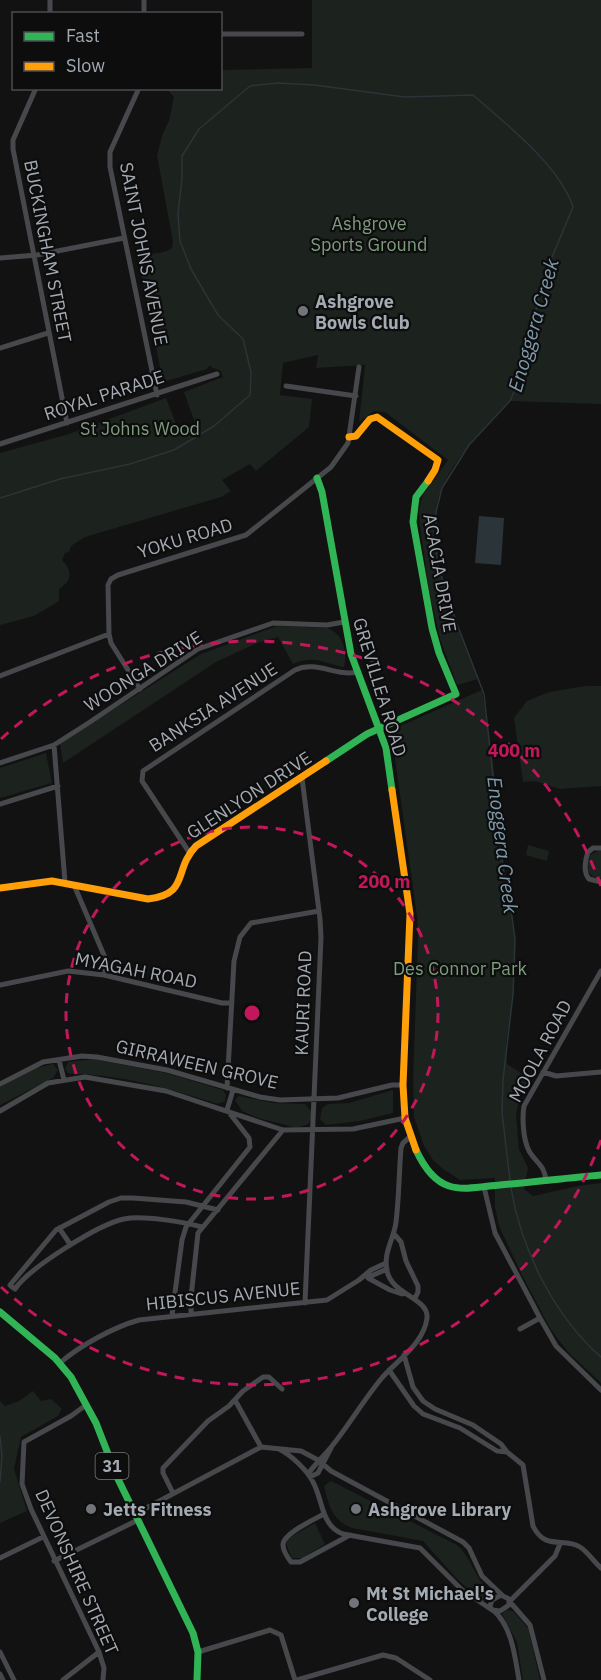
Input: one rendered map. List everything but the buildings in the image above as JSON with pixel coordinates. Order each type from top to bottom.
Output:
[{"type":"street","points":[[222,34],[303,34]]},
{"type":"street","name":"BUCKINGHAM STREET","points":[[35,90],[13,140],[13,149],[67,423]]},
{"type":"street","name":"SAINT JOHNS AVENUE","points":[[138,90],[110,152],[110,166],[157,394]]},
{"type":"street","points":[[0,258],[33,255],[124,238]]},
{"type":"street","points":[[0,348],[48,333]]},
{"type":"street","name":"YOKU ROAD","points":[[140,689],[111,643],[108,585],[111,579],[246,535],[332,467],[346,448],[349,437],[359,367]]},
{"type":"street","name":"ROYAL PARADE","points":[[0,444],[217,374]]},
{"type":"street","points":[[286,386],[356,396]]},
{"type":"street","name":"ACACIA DRIVE","points":[[349,437],[356,436],[370,419],[378,417],[438,460],[436,469],[416,496],[413,522],[432,628],[439,653],[456,694]]},
{"type":"street","name":"GREVILLEA ROAD","points":[[317,478],[322,492],[344,622],[357,672],[386,748],[410,914],[403,1085]]},
{"type":"street","name":"WOONGA DRIVE","points":[[0,763],[54,745],[198,649],[273,623],[327,625],[344,622]]},
{"type":"street","points":[[0,676],[109,634]]},
{"type":"street","name":"BANKSIA AVENUE","points":[[189,852],[142,781],[143,771],[301,667],[329,668],[343,674],[357,672]]},
{"type":"street","name":"GLENLYON DRIVE","points":[[0,888],[44,881],[65,882],[148,898],[164,897],[173,892],[179,884],[189,852],[379,727],[456,694]]},
{"type":"street","points":[[54,745],[65,882]]},
{"type":"street","name":"KAURI ROAD","points":[[302,778],[319,911],[321,949],[305,1303]]},
{"type":"street","points":[[0,804],[58,786]]},
{"type":"street","points":[[601,848],[593,848],[588,852],[585,865],[586,876],[601,882]]},
{"type":"street","points":[[74,885],[106,960],[104,975]]},
{"type":"street","points":[[172,1315],[182,1240],[188,1224],[250,1147],[249,1138],[227,1110],[230,1089],[236,948],[240,937],[251,923],[319,911]]},
{"type":"street","name":"MYAGAH ROAD","points":[[0,985],[68,971],[104,975],[232,1004]]},
{"type":"street","name":"MOOLA ROAD","points":[[546,1180],[542,1166],[528,1149],[522,1115],[527,1100],[601,971]]},
{"type":"street","name":"GIRRAWEEN GROVE","points":[[0,1084],[31,1067],[59,1060],[97,1057],[167,1070],[260,1097],[280,1100],[338,1098],[392,1085],[403,1085]]},
{"type":"street","points":[[59,1060],[64,1080]]},
{"type":"street","points":[[543,1072],[556,1076],[601,1072]]},
{"type":"street","name":"GIRRAWEEN GROVE","points":[[0,1111],[48,1083],[85,1077],[166,1091],[283,1130],[353,1129],[405,1118]]},
{"type":"street","points":[[403,1085],[405,1118],[421,1161],[439,1181],[451,1187],[484,1187],[601,1175]]},
{"type":"street","points":[[191,1313],[196,1243],[202,1227],[283,1130]]},
{"type":"street","points":[[309,1476],[316,1475],[332,1447],[389,1370],[417,1341],[427,1318],[425,1311],[412,1297],[395,1286],[386,1266],[388,1248],[397,1218],[401,1148],[411,1136]]},
{"type":"street","points":[[484,1187],[495,1233],[556,1346],[601,1390]]},
{"type":"street","points":[[202,1227],[125,1218],[70,1244],[15,1289],[10,1285],[59,1228],[109,1202],[121,1198],[186,1202],[218,1210]]},
{"type":"street","points":[[59,1228],[70,1244]]},
{"type":"street","points":[[394,1234],[401,1242],[406,1261],[418,1286],[418,1292],[412,1297]]},
{"type":"street","name":"HIBISCUS AVENUE","points":[[359,1280],[368,1278],[386,1266]]},
{"type":"street","name":"HIBISCUS AVENUE","points":[[60,1363],[73,1353],[126,1324],[172,1315],[327,1300],[373,1269],[386,1266]]},
{"type":"street","points":[[21,1270],[26,1274],[31,1274]]},
{"type":"street","points":[[368,1278],[390,1290],[412,1297]]},
{"type":"street","name":"31","points":[[0,1312],[60,1363],[71,1377],[86,1405],[99,1430],[114,1471],[191,1629],[198,1652],[197,1680]]},
{"type":"street","points":[[520,1329],[540,1318]]},
{"type":"street","points":[[404,1354],[413,1387],[423,1401],[430,1407],[473,1425],[501,1444],[507,1452],[521,1462],[525,1469],[536,1533],[542,1539],[576,1545],[601,1568]]},
{"type":"street","points":[[389,1370],[414,1406],[423,1414],[460,1428],[497,1451],[507,1452]]},
{"type":"street","points":[[173,1493],[163,1473],[164,1465],[208,1421],[264,1376],[270,1377],[282,1389]]},
{"type":"street","points":[[235,1400],[261,1447]]},
{"type":"street","name":"DEVONSHIRE STREET","points":[[86,1405],[24,1442],[21,1464],[22,1484],[42,1537],[99,1652],[104,1668],[103,1680]]},
{"type":"street","points":[[54,1561],[137,1517],[173,1493],[261,1447],[299,1450],[331,1472],[463,1542],[470,1550],[482,1576],[507,1597],[531,1627],[544,1680]]},
{"type":"street","points":[[275,1447],[287,1454],[309,1476],[315,1485],[324,1514],[334,1529],[350,1535],[415,1545],[461,1589],[493,1610],[502,1610],[555,1556],[560,1544]]},
{"type":"street","points":[[324,1514],[291,1533],[284,1540],[283,1549],[291,1562],[300,1562],[350,1535]]},
{"type":"street","points":[[0,1558],[42,1537]]},
{"type":"street","points":[[502,1595],[492,1600],[490,1606],[500,1618],[513,1645],[519,1680]]},
{"type":"street","points":[[198,1652],[270,1630],[281,1635],[296,1680],[383,1655],[396,1658],[430,1680]]},
{"type":"street","points":[[0,1652],[14,1680]]},
{"type":"street","points":[[63,1680],[99,1652]]},
{"type":"street","points":[[0,1674],[3,1680]]},
{"type":"green space","points":[[312,0],[601,0],[601,404],[510,401],[472,442],[455,464],[442,488],[436,511],[434,536],[437,560],[451,610],[478,679],[457,685],[440,639],[429,591],[420,526],[419,509],[423,495],[448,460],[385,412],[374,411],[359,422],[365,365],[316,368],[318,355],[283,363],[280,395],[312,399],[309,427],[256,471],[250,464],[222,480],[231,491],[221,497],[85,537],[71,546],[62,560],[70,576],[59,589],[59,601],[34,616],[0,625],[0,453],[69,434],[166,398],[178,429],[195,423],[184,392],[223,377],[221,371],[210,365],[207,369],[163,382],[138,257],[164,252],[172,248],[173,242],[157,155],[169,121],[174,97],[168,90],[222,90],[222,70],[312,68]]},
{"type":"green space","points":[[277,626],[332,630],[337,634],[345,649],[344,667],[314,660],[293,664],[278,637],[257,643],[216,662],[63,763],[60,743],[201,654]]},
{"type":"green space","points":[[585,686],[601,686],[601,786],[560,789],[535,781],[523,782],[514,718],[527,701],[549,692]]},
{"type":"green space","name":"Des Connor Park","points":[[482,690],[492,754],[503,867],[515,939],[513,994],[506,1043],[507,1064],[529,1078],[516,1114],[519,1149],[528,1168],[524,1189],[533,1196],[601,1183],[601,1383],[568,1352],[551,1330],[523,1277],[499,1226],[495,1207],[495,1178],[460,1180],[443,1169],[433,1160],[424,1146],[414,1117],[417,916],[391,730]]},
{"type":"green space","points":[[46,753],[52,783],[0,798],[0,768]]},
{"type":"green space","points":[[528,845],[549,851],[547,861],[526,855]]},
{"type":"green space","points":[[601,850],[601,879],[592,876],[587,867],[591,854]]},
{"type":"green space","points":[[95,1059],[166,1073],[223,1090],[226,1095],[225,1101],[218,1104],[147,1084],[111,1077],[68,1073],[65,1069],[68,1062]]},
{"type":"green space","points":[[53,1064],[58,1070],[53,1078],[0,1105],[0,1087],[36,1068]]},
{"type":"green space","points":[[393,1090],[393,1113],[360,1121],[326,1125],[320,1119],[322,1108],[328,1104],[349,1103]]},
{"type":"green space","points":[[239,1096],[273,1103],[305,1104],[311,1111],[311,1119],[308,1124],[297,1128],[258,1118],[242,1111],[235,1100]]},
{"type":"green space","points":[[33,1391],[41,1401],[51,1399],[62,1409],[58,1416],[21,1437],[14,1469],[27,1511],[0,1523],[0,1401],[5,1406],[19,1401]]},
{"type":"green space","points":[[331,1481],[457,1545],[467,1556],[481,1582],[492,1593],[490,1598],[482,1601],[458,1580],[423,1541],[345,1525],[330,1506],[324,1486]]},
{"type":"green space","points":[[315,1523],[325,1544],[302,1558],[292,1558],[286,1544],[287,1539]]},
{"type":"green space","points":[[506,1610],[513,1611],[528,1628],[540,1680],[523,1680],[517,1642],[502,1614]]},
{"type":"shaded area","points":[[479,516],[504,518],[501,565],[475,563]]},
{"type":"waterway","name":"Enoggera Creek","points":[[0,498],[60,479],[130,464],[174,450],[214,426],[250,395],[251,372],[243,339],[218,315],[191,269],[180,241],[178,214],[182,156],[199,129],[250,86],[278,83],[314,85],[405,97],[473,95],[516,132],[557,176],[573,207],[542,281],[524,369],[510,401],[469,445],[442,488],[436,512],[437,563],[484,694],[503,867],[515,939],[513,994],[503,1080],[502,1113],[510,1180]]},
{"type":"waterway","name":"Enoggera Creek","points":[[511,1188],[523,1234],[542,1280],[569,1322],[601,1357]]},
{"type":"waterway","points":[[0,1436],[2,1456],[0,1482]]},
{"type":"traffic: fast","points":[[317,478],[322,492],[351,654],[386,748],[392,790]]},
{"type":"traffic: fast","points":[[326,761],[367,734],[456,694],[439,653],[432,628],[413,522],[416,497],[428,481]]},
{"type":"traffic: fast","points":[[416,1150],[433,1176],[443,1184],[461,1188],[601,1175]]},
{"type":"traffic: fast","points":[[0,1312],[55,1358],[71,1377],[96,1423],[117,1477],[193,1633],[198,1652],[197,1680]]},
{"type":"traffic: slow","points":[[349,437],[356,436],[370,419],[377,417],[438,460],[428,481]]},
{"type":"traffic: slow","points":[[0,888],[52,881],[148,899],[161,896],[176,886],[189,855],[196,846],[326,761]]},
{"type":"traffic: slow","points":[[392,790],[410,914],[403,1085],[405,1118],[416,1150]]},
{"type":"place","name":"Ashgrove Bowls Club","points":[[303,311]]},
{"type":"place","name":"Jetts Fitness","points":[[91,1509]]},
{"type":"place","name":"Ashgrove Library","points":[[356,1509]]},
{"type":"place","name":"Mt St Michael's College","points":[[354,1603]]},
{"type":"park label","name":"Ashgrove Sports Ground","points":[[369,233]]},
{"type":"park label","name":"St Johns Wood","points":[[140,428]]}]
